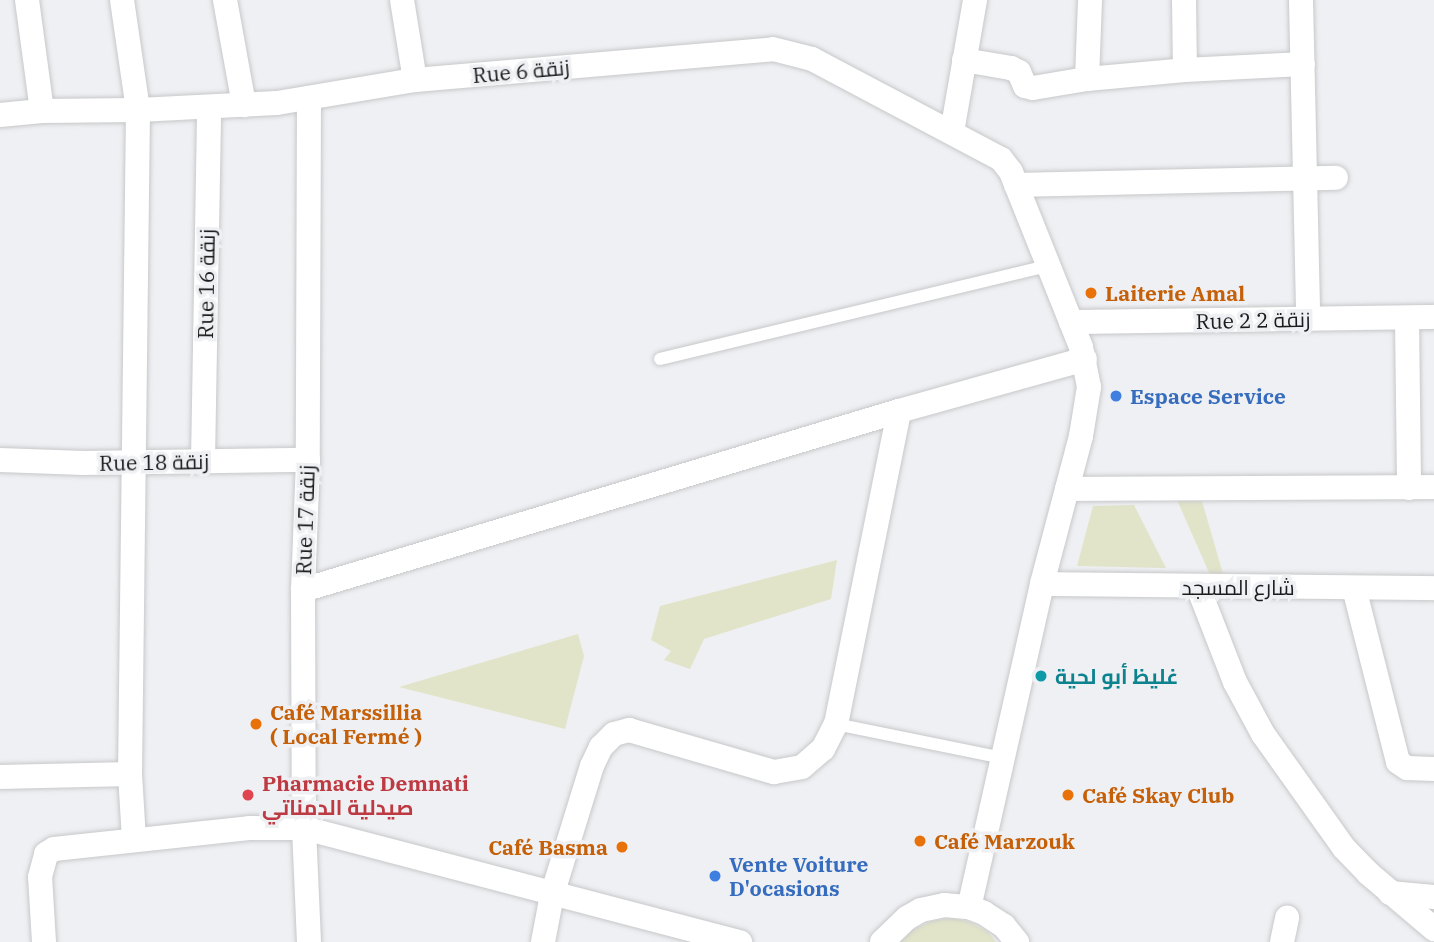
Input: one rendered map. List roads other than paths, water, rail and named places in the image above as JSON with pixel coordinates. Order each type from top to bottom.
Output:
[{"type":"street","points":[[27,0],[42,111]]},
{"type":"street","points":[[121,0],[138,110],[130,774],[134,839]]},
{"type":"street","points":[[225,0],[244,105]]},
{"type":"street","points":[[402,0],[415,80]]},
{"type":"street","points":[[952,132],[975,0]]},
{"type":"street","points":[[1087,79],[1090,0]]},
{"type":"street","points":[[1184,0],[1185,70]]},
{"type":"street","points":[[1301,0],[1308,319]]},
{"type":"street","name":"Rue 6 زنقة","points":[[0,115],[42,111],[244,105],[309,98],[415,80],[773,49],[812,59],[952,132],[1001,159],[1014,179]]},
{"type":"street","points":[[964,60],[1011,68],[1018,72],[1027,87],[1185,70],[1303,64]]},
{"type":"street","name":"Rue 17 زنقة","points":[[309,98],[308,460],[303,590],[304,828],[309,942]]},
{"type":"street","name":"Rue 16 زنقة","points":[[204,461],[209,107]]},
{"type":"street","points":[[968,907],[1042,584],[1086,413],[1089,387],[1085,359],[1014,179],[1336,178]]},
{"type":"street","name":"Rue 2 زنقة 2","points":[[1071,322],[1434,317]]},
{"type":"street","points":[[1406,318],[1409,488]]},
{"type":"street","points":[[303,590],[899,411],[1085,359]]},
{"type":"street","points":[[543,942],[552,895],[592,766],[601,747],[614,734],[629,730],[774,772],[802,767],[823,749],[836,723],[899,411]]},
{"type":"street","name":"Rue 18 زنقة","points":[[0,460],[308,460]]},
{"type":"street","points":[[1067,489],[1434,488]]},
{"type":"street","name":"شارع المسجد","points":[[1042,584],[1434,588]]},
{"type":"street","points":[[1198,587],[1235,682],[1263,734],[1330,830],[1390,893],[1434,929]]},
{"type":"street","points":[[1354,588],[1398,762],[1407,768],[1434,769]]},
{"type":"street","points":[[0,777],[130,774]]},
{"type":"street","points":[[44,942],[40,877],[46,854],[54,849],[250,828],[304,828],[740,942]]},
{"type":"street","points":[[1390,893],[1434,897]]},
{"type":"street","points":[[882,942],[900,922],[921,910],[944,905],[968,907],[998,921],[1017,942]]},
{"type":"lane","points":[[660,359],[1048,266]]},
{"type":"lane","points":[[836,723],[1003,758]]},
{"type":"place","name":"Laiterie Amal","points":[[1091,293]]},
{"type":"place","name":"Espace Service","points":[[1116,396]]},
{"type":"place","name":"غليظ أبو لحية","points":[[1041,676]]},
{"type":"place","name":"Café Marssillia ( Local Fermé )","points":[[256,724]]},
{"type":"place","name":"Pharmacie Demnati صيدلية الدمناتي","points":[[248,795]]},
{"type":"place","name":"Café Skay Club","points":[[1068,795]]},
{"type":"place","name":"Café Marzouk","points":[[920,841]]},
{"type":"place","name":"Café Basma","points":[[622,847]]},
{"type":"place","name":"Vente Voiture D'ocasions","points":[[715,876]]}]
